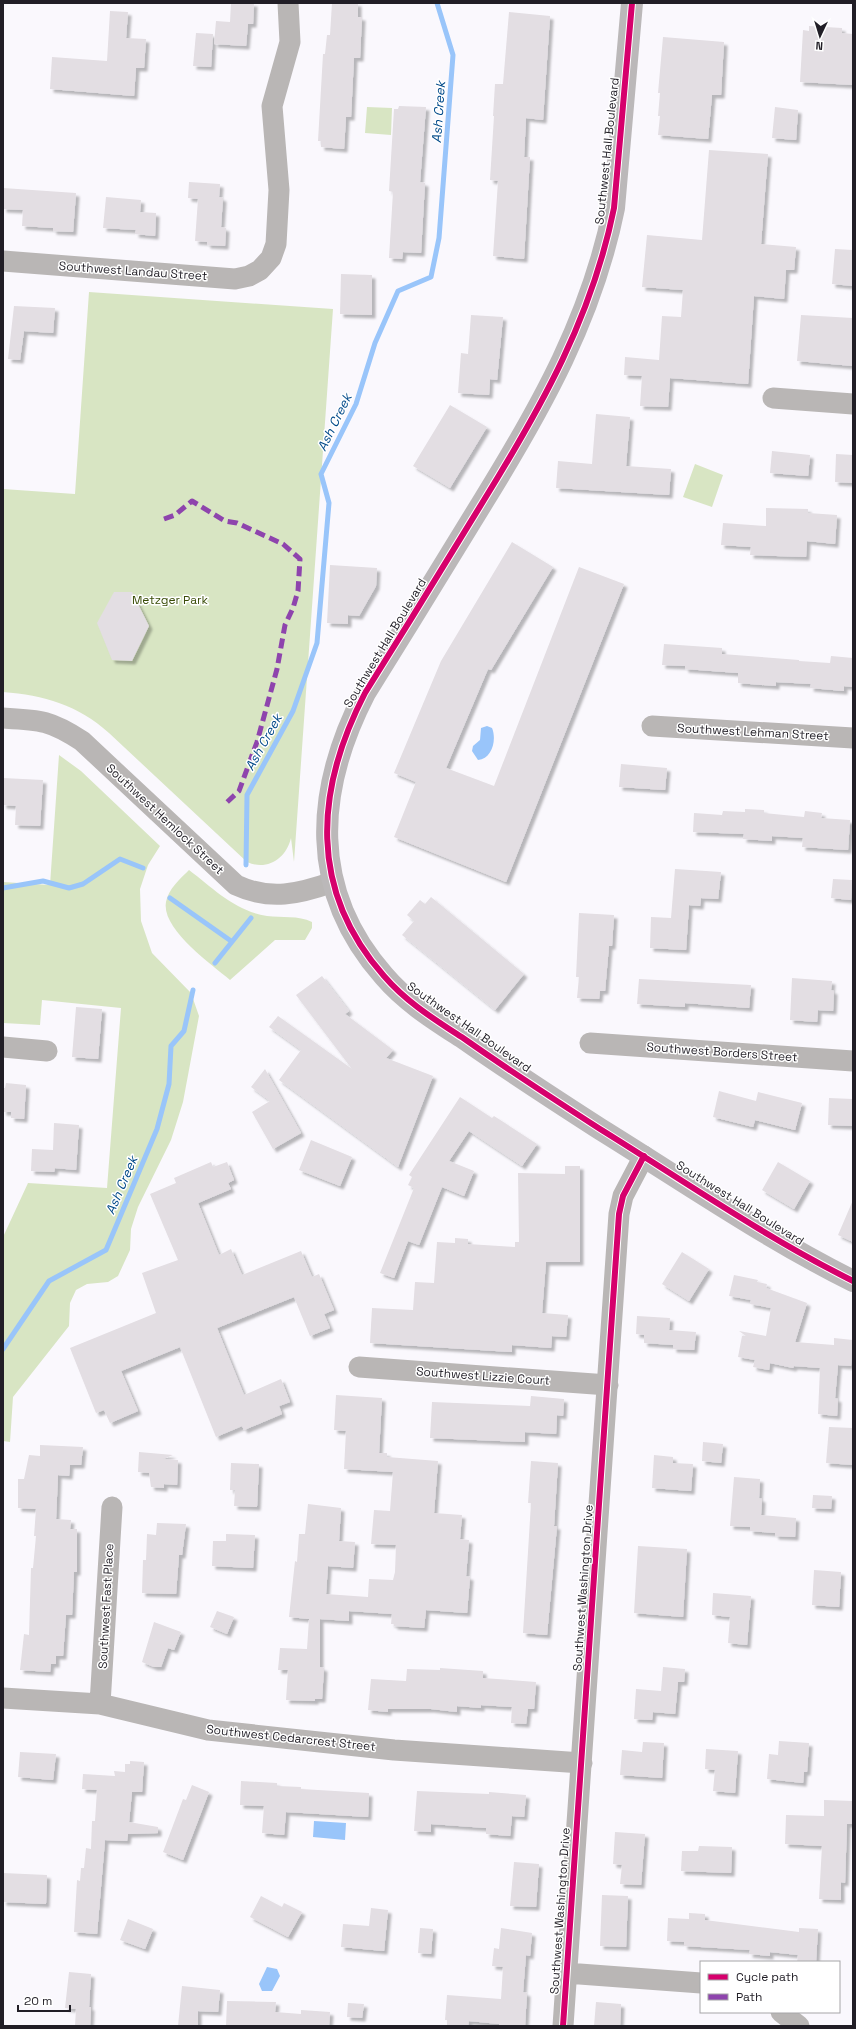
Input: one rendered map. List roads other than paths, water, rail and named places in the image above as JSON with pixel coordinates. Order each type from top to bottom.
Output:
[{"type":"main road","name":"Southwest Hall Boulevard","points":[[632,3],[614,208],[608,241],[591,296],[565,356],[514,452],[365,693],[352,720],[338,757],[329,798],[327,852],[333,882],[346,920],[355,937],[370,959],[401,994],[420,1009],[525,1081],[765,1234],[853,1281]]},
{"type":"street","name":"Southwest Landau Street","points":[[3,261],[235,279],[249,276],[260,270],[271,258],[276,244],[279,190],[272,106],[290,42],[288,3]]},
{"type":"street","points":[[773,398],[853,404]]},
{"type":"street","name":"Southwest Hemlock Street","points":[[3,718],[41,720],[60,727],[82,741],[236,885],[249,891],[280,894],[305,892],[333,882]]},
{"type":"street","name":"Southwest Lehman Street","points":[[652,726],[853,738]]},
{"type":"street","name":"Southwest Borders Street","points":[[590,1042],[853,1062]]},
{"type":"street","points":[[3,1047],[47,1051]]},
{"type":"street","name":"Southwest Washington Drive","points":[[563,2026],[619,1214],[623,1196],[644,1156]]},
{"type":"street","name":"Southwest Lizzie Court","points":[[358,1367],[608,1385]]},
{"type":"street","name":"Southwest Fast Place","points":[[100,1704],[112,1507]]},
{"type":"street","name":"Southwest Cedarcrest Street","points":[[3,1698],[100,1704],[208,1730],[394,1750],[582,1763]]},
{"type":"street","points":[[566,1973],[700,1983]]},
{"type":"street","points":[[782,2013],[799,2026]]},
{"type":"water","points":[[487,726],[492,728],[494,738],[492,748],[487,756],[478,760],[472,751],[473,746],[480,740],[481,728]]},
{"type":"water","points":[[314,1821],[346,1823],[345,1840],[313,1837]]},
{"type":"water","points":[[267,1967],[277,1969],[280,1976],[272,1991],[262,1991],[259,1984]]},
{"type":"waterway","name":"Ash Creek","points":[[246,865],[247,795],[293,711],[317,643],[329,503],[321,474],[356,404],[375,343],[398,291],[431,277],[439,238],[453,55],[437,3]]},
{"type":"waterway","points":[[3,888],[43,881],[69,888],[83,884],[120,859],[143,868]]},
{"type":"waterway","points":[[170,898],[231,941]]},
{"type":"waterway","name":"Ash Creek","points":[[215,963],[251,918]]},
{"type":"waterway","name":"Ash Creek","points":[[3,1349],[49,1281],[106,1250],[157,1129],[169,1084],[171,1046],[184,1031],[193,990]]},
{"type":"park label","name":"Metzger Park","points":[[170,600]]}]
